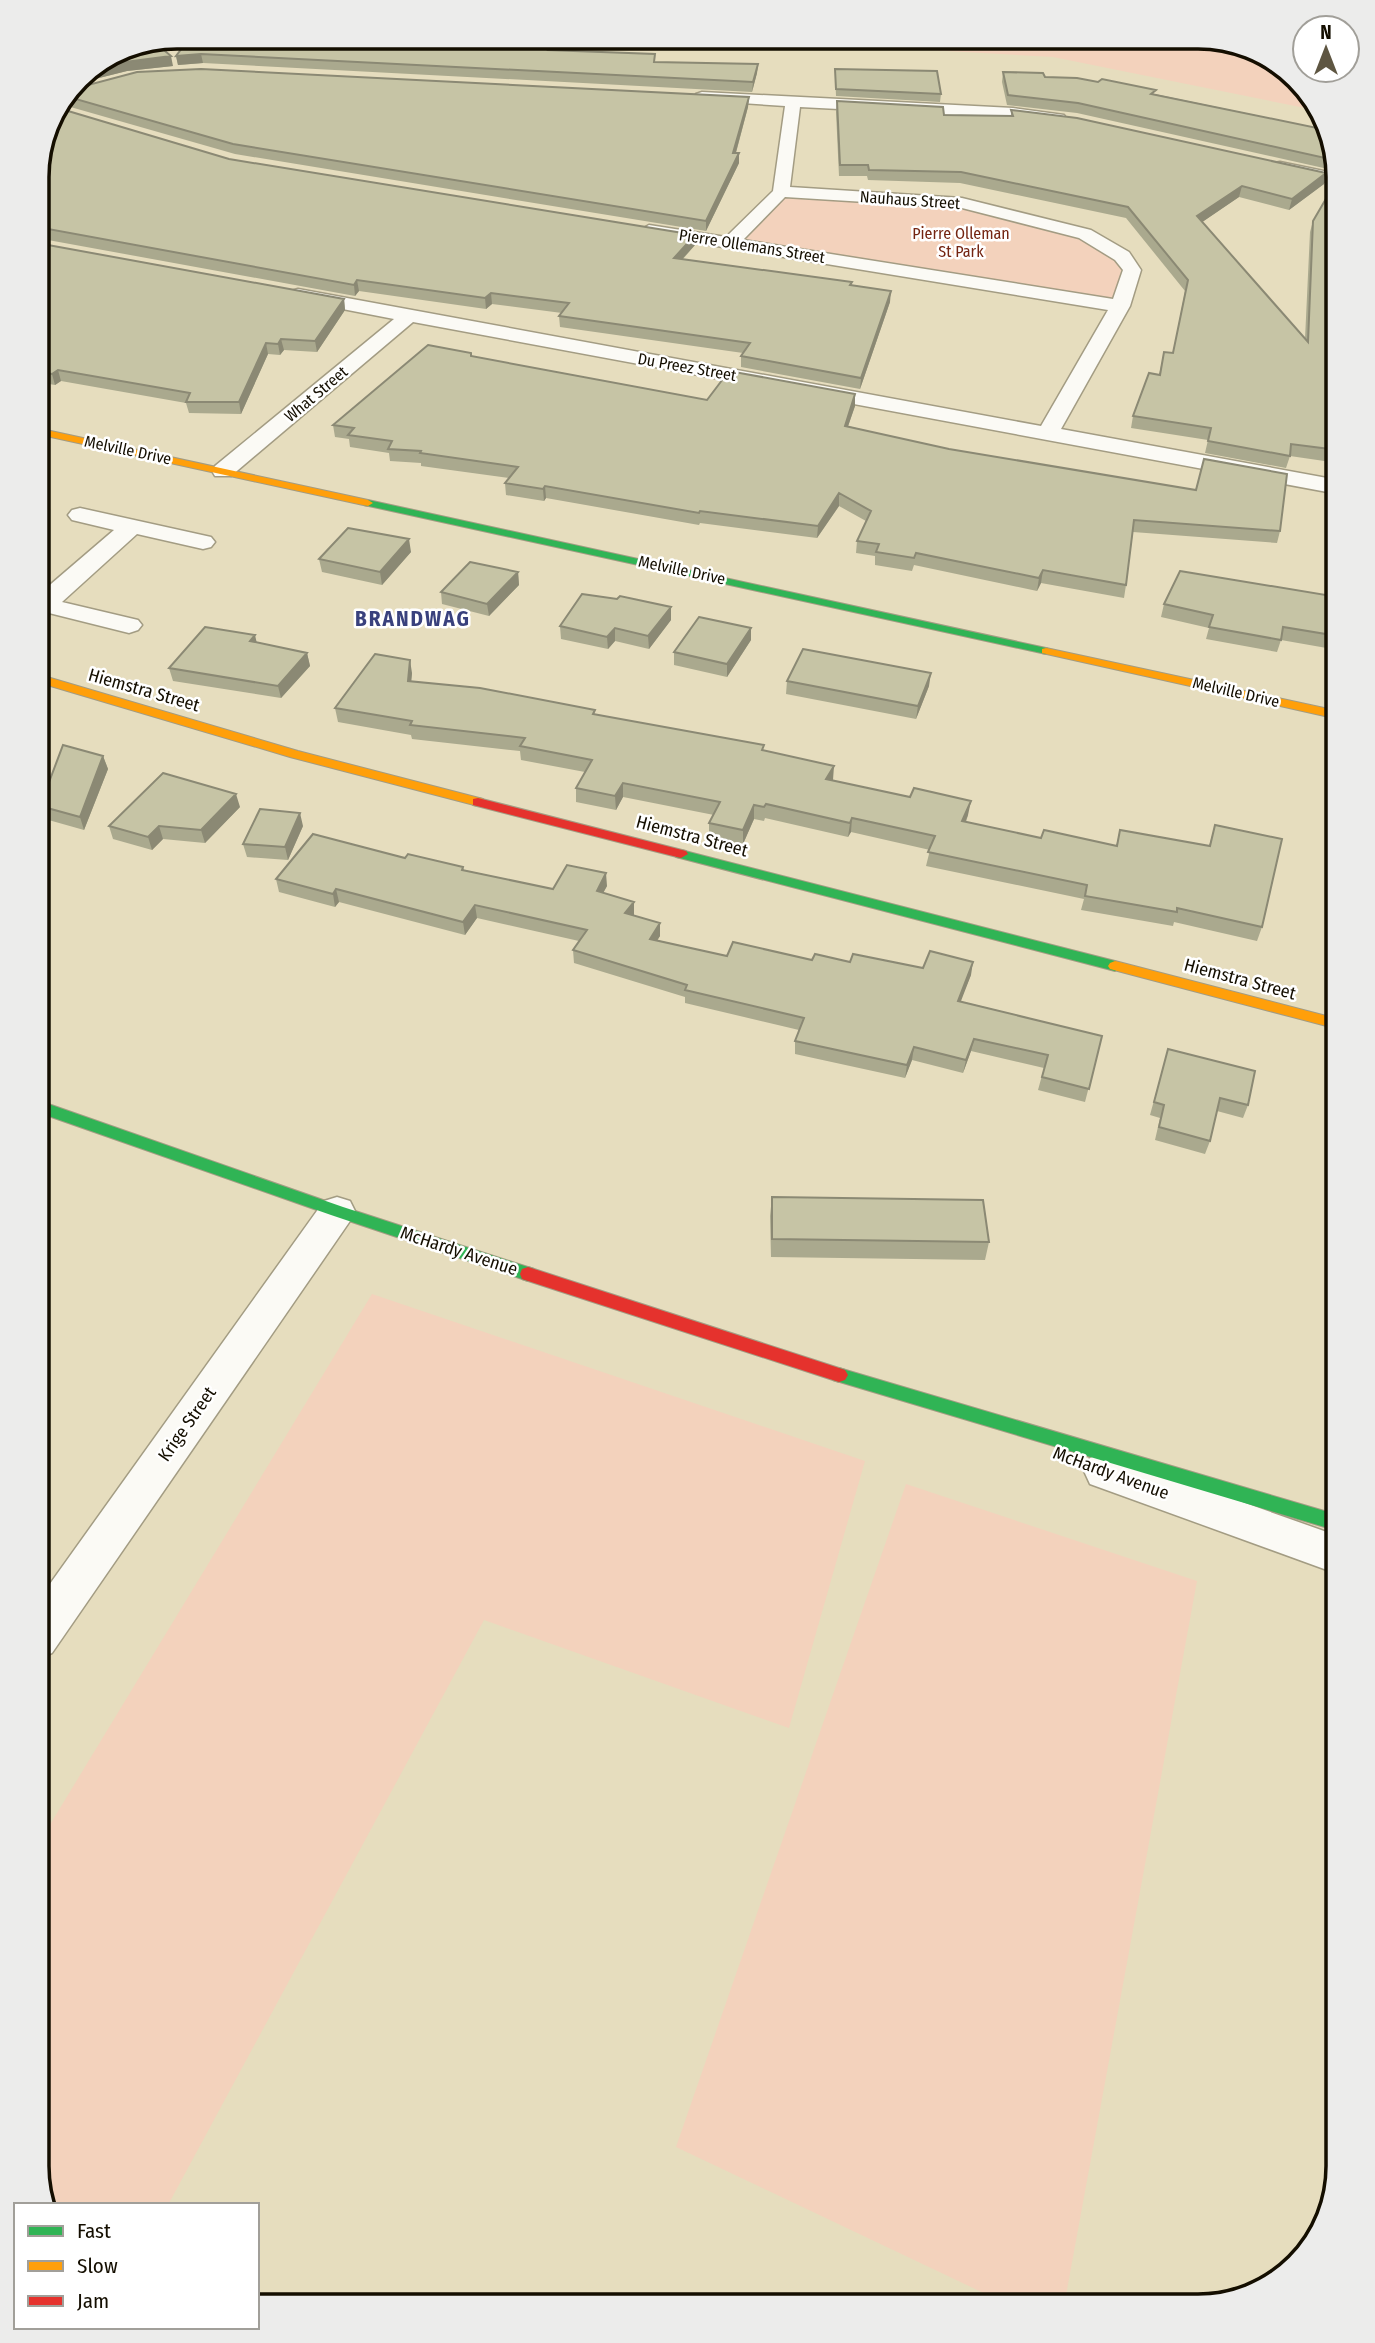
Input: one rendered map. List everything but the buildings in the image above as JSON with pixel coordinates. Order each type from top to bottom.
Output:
[{"type":"street","points":[[683,96],[1013,113],[1076,121]]},
{"type":"street","points":[[730,243],[780,192],[793,102]]},
{"type":"street","points":[[1259,162],[1326,177]]},
{"type":"street","name":"Nauhaus Street","points":[[780,192],[962,202],[1071,229],[1122,256],[1132,270],[1121,306],[1048,433]]},
{"type":"street","name":"Pierre Ollemans Street","points":[[636,228],[1121,306]]},
{"type":"street","name":"Du Preez Street","points":[[276,291],[1326,485]]},
{"type":"street","name":"What Street","points":[[223,471],[409,316]]},
{"type":"street","name":"Melville Drive","points":[[49,434],[1326,712]]},
{"type":"street","points":[[80,515],[202,542]]},
{"type":"street","points":[[49,597],[131,527]]},
{"type":"street","points":[[49,608],[129,625]]},
{"type":"street","name":"Hiemstra Street","points":[[49,682],[294,754],[1326,1021]]},
{"type":"street","name":"McHardy Avenue","points":[[49,1109],[337,1210],[884,1390],[1326,1548]]},
{"type":"street","name":"Krige Street","points":[[49,1621],[337,1210]]},
{"type":"green space","points":[[912,49],[1223,51],[1255,62],[1269,71],[1294,93],[1305,108],[1053,57]]},
{"type":"green space","name":"Pierre Olleman St Park","points":[[787,195],[967,206],[1076,237],[1123,263],[1113,304],[737,243]]},
{"type":"green space","points":[[372,1294],[865,1461],[789,1728],[484,1620],[169,2203],[54,2203],[53,2199],[49,2166],[49,1826]]},
{"type":"green space","points":[[906,1484],[1197,1581],[1066,2294],[986,2294],[676,2147]]},
{"type":"traffic: fast","points":[[368,503],[1046,651]]},
{"type":"traffic: fast","points":[[681,854],[1115,966]]},
{"type":"traffic: fast","points":[[49,1110],[337,1211],[528,1274]]},
{"type":"traffic: fast","points":[[839,1375],[1326,1519]]},
{"type":"traffic: slow","points":[[49,434],[368,503]]},
{"type":"traffic: slow","points":[[1046,651],[1326,712]]},
{"type":"traffic: slow","points":[[49,682],[294,754],[478,802]]},
{"type":"traffic: slow","points":[[1115,966],[1326,1021]]},
{"type":"traffic: jam","points":[[478,802],[681,854]]},
{"type":"traffic: jam","points":[[528,1274],[839,1375]]},
{"type":"district","name":"BRANDWAG","points":[[413,619]]}]
